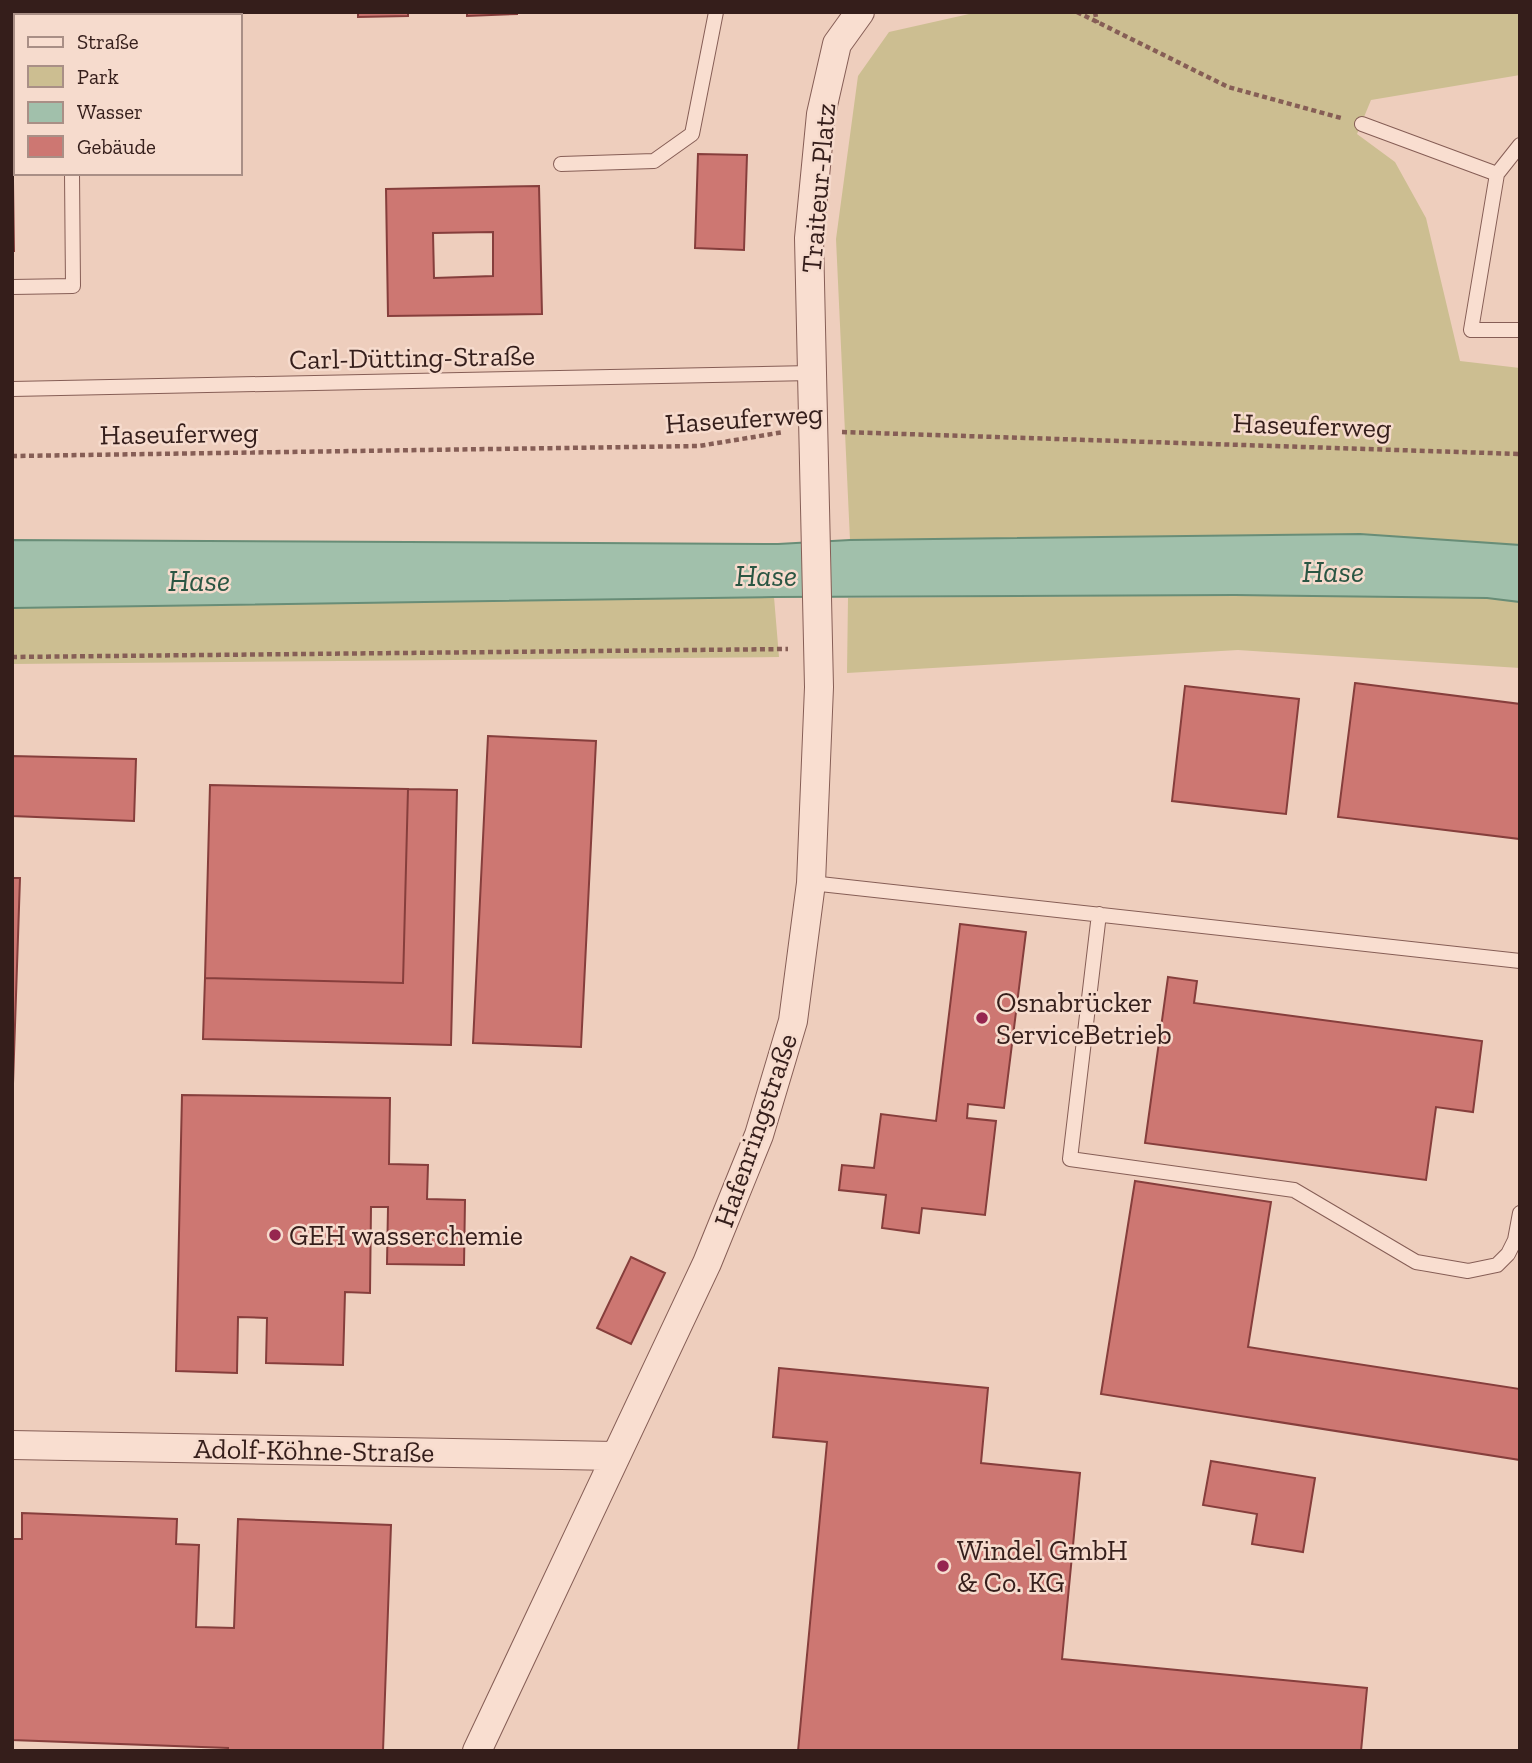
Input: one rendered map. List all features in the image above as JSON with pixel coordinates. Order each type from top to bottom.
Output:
[{"type":"street","name":"Traiteur-Platz","points":[[812,373],[809,238],[821,114],[837,44],[860,12]]},
{"type":"street","name":"Hafenringstraße","points":[[477,1751],[708,1262],[759,1135],[793,1021],[811,883],[819,641],[812,373]]},
{"type":"street","name":"Adolf-Köhne-Straße","points":[[12,1445],[615,1456]]},
{"type":"lane","points":[[561,164],[654,161],[692,134],[716,12]]},
{"type":"lane","points":[[1362,124],[1497,174]]},
{"type":"lane","points":[[1520,145],[1497,174],[1471,330],[1520,330]]},
{"type":"lane","points":[[12,286],[73,286],[72,175]]},
{"type":"lane","name":"Carl-Dütting-Straße","points":[[12,389],[812,373]]},
{"type":"lane","points":[[811,883],[1520,961]]},
{"type":"lane","points":[[1100,914],[1070,1159],[1294,1190],[1416,1262],[1468,1271],[1497,1265],[1508,1254],[1515,1240],[1520,1213]]},
{"type":"path","points":[[1077,12],[1228,87],[1362,124]]},
{"type":"path","points":[[1095,12],[1097,24]]},
{"type":"path","name":"Haseuferweg","points":[[12,456],[699,446],[780,432],[1520,454]]},
{"type":"path","points":[[12,657],[819,641]]},
{"type":"green space","points":[[978,12],[1520,12],[1520,75],[1371,100],[1357,134],[1395,162],[1426,218],[1460,361],[1520,368],[1520,545],[1360,534],[850,540],[836,239],[858,76],[889,32]]},
{"type":"green space","points":[[1235,595],[1487,598],[1520,602],[1520,668],[1238,650],[847,673],[848,598]]},
{"type":"green space","points":[[774,597],[779,657],[12,664],[12,608]]},
{"type":"water","name":"Hase","points":[[1360,534],[1520,545],[1520,602],[1487,598],[1235,595],[774,597],[12,608],[12,540],[778,544],[850,540]]},
{"type":"building","points":[[358,12],[408,12],[408,16],[358,17]]},
{"type":"building","points":[[467,12],[517,12],[517,14],[467,16]]},
{"type":"building","points":[[12,111],[14,251],[12,251]]},
{"type":"building","points":[[698,154],[747,155],[744,250],[695,248]]},
{"type":"building","points":[[539,186],[542,314],[388,316],[386,189]],"holes":[[[493,232],[493,276],[434,278],[433,233]]]},
{"type":"building","points":[[1355,683],[1520,704],[1520,839],[1338,817]]},
{"type":"building","points":[[1185,686],[1299,699],[1286,814],[1172,801]]},
{"type":"building","points":[[488,736],[596,741],[581,1047],[473,1043]]},
{"type":"building","points":[[12,756],[136,759],[134,821],[12,816]]},
{"type":"building","points":[[210,785],[408,789],[403,983],[205,978]]},
{"type":"building","points":[[408,789],[457,790],[451,1045],[203,1039],[205,978],[403,983]]},
{"type":"building","points":[[12,878],[20,878],[12,1113]]},
{"type":"building","name":"Osnabrücker ServiceBetrieb","points":[[960,924],[1026,932],[1004,1108],[968,1104],[967,1118],[996,1121],[985,1215],[922,1208],[919,1233],[882,1228],[886,1195],[839,1190],[842,1165],[874,1168],[881,1114],[936,1121]]},
{"type":"building","points":[[1168,977],[1197,981],[1194,1003],[1482,1041],[1473,1112],[1436,1107],[1426,1180],[1145,1143]]},
{"type":"building","name":"GEH wasserchemie","points":[[182,1095],[390,1098],[389,1164],[428,1165],[427,1199],[465,1200],[464,1265],[387,1264],[388,1207],[371,1207],[370,1293],[345,1292],[343,1365],[266,1363],[267,1318],[238,1317],[237,1373],[176,1371]]},
{"type":"building","points":[[1135,1181],[1271,1202],[1248,1347],[1520,1389],[1520,1460],[1101,1394]]},
{"type":"building","points":[[631,1257],[665,1273],[631,1344],[597,1328]]},
{"type":"building","name":"Windel GmbH & Co. KG","points":[[779,1368],[988,1388],[981,1463],[1080,1473],[1062,1659],[1367,1688],[1361,1751],[798,1751],[827,1442],[773,1437]]},
{"type":"building","points":[[1211,1461],[1315,1478],[1303,1552],[1252,1544],[1257,1514],[1203,1505]]},
{"type":"building","points":[[22,1513],[177,1519],[176,1544],[199,1545],[196,1627],[234,1628],[238,1519],[391,1525],[383,1751],[228,1751],[228,1748],[12,1740],[12,1539],[22,1539]]},
{"type":"place","name":"Osnabrücker ServiceBetrieb","points":[[982,1018]]},
{"type":"place","name":"GEH wasserchemie","points":[[275,1235]]},
{"type":"place","name":"Windel GmbH & Co. KG","points":[[943,1566]]}]
